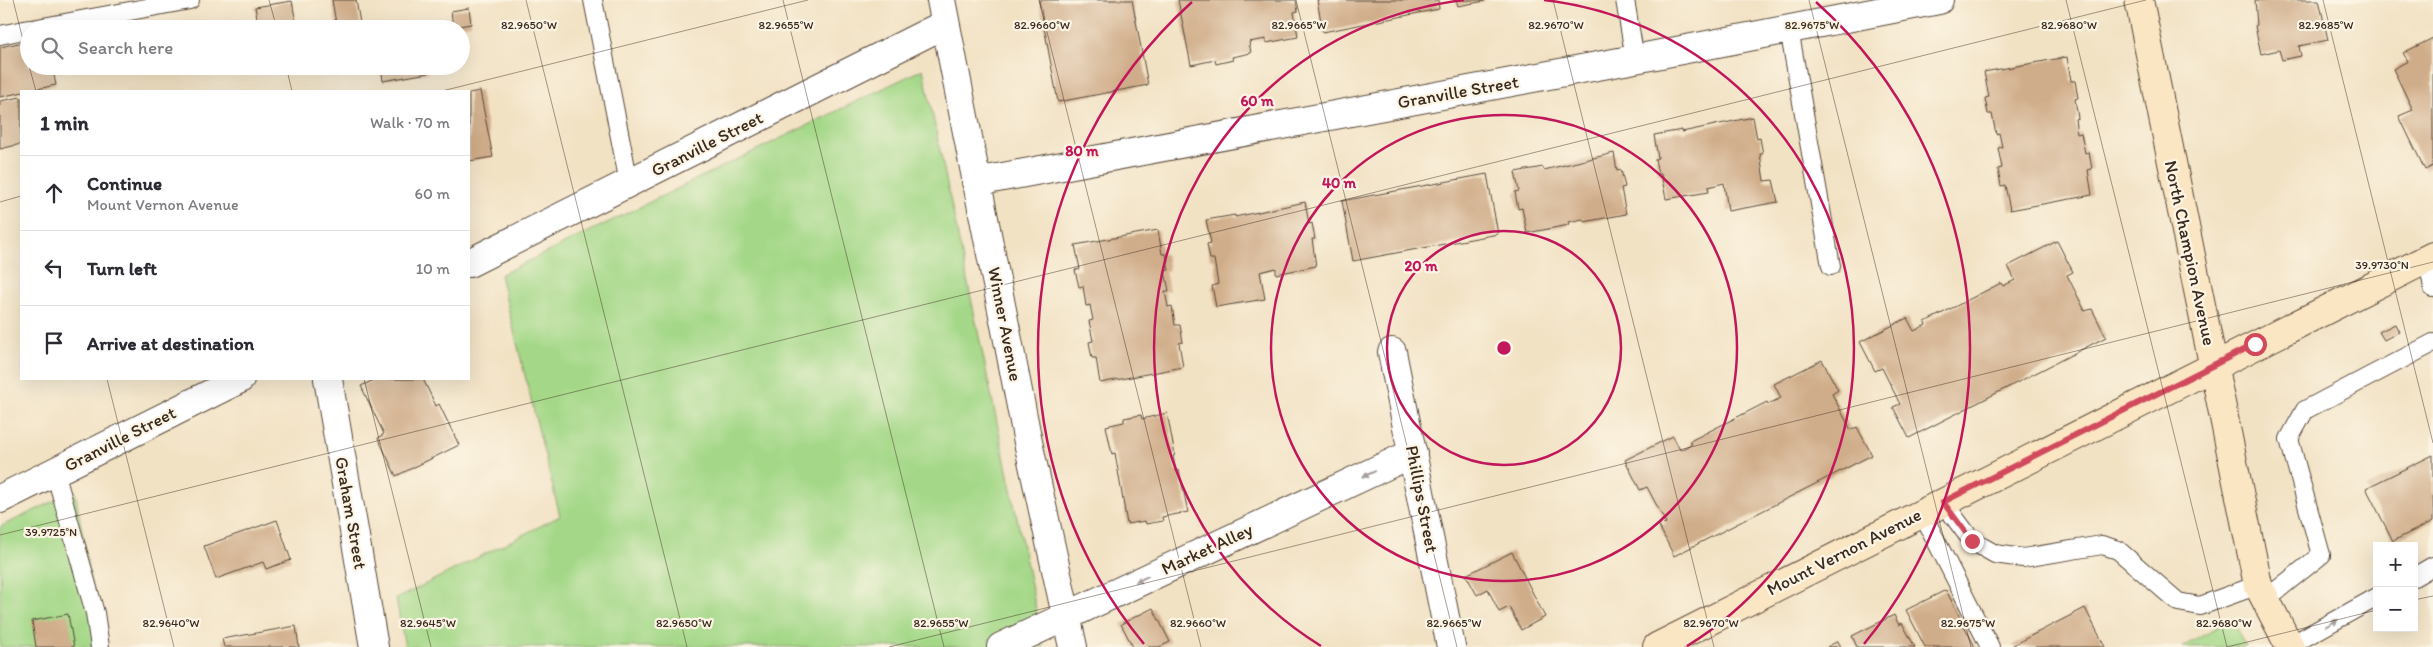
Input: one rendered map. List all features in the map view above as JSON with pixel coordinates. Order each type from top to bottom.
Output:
[{"type":"street","name":"Granville Street","points":[[976,182],[1635,59],[1939,0]]},
{"type":"street","name":"North Champion Avenue","points":[[2139,0],[2213,365],[2262,592],[2289,647]]},
{"type":"street","name":"Granville Street","points":[[470,262],[629,183],[943,12]]},
{"type":"street","name":"Winner Avenue","points":[[943,12],[1028,442],[1072,647]]},
{"type":"street","name":"Mount Vernon Avenue","points":[[1657,647],[2430,257]]},
{"type":"street","name":"Phillips Street","points":[[1392,352],[1451,647]]},
{"type":"street","name":"Granville Street","points":[[0,499],[238,380]]},
{"type":"street","name":"Graham Street","points":[[328,380],[374,647]]},
{"type":"street","name":"Market Alley","points":[[1001,647],[1413,453]]},
{"type":"lane","points":[[80,20],[190,0]]},
{"type":"lane","points":[[593,0],[629,183]]},
{"type":"lane","points":[[1625,0],[1635,59]]},
{"type":"lane","points":[[1789,29],[1831,266]]},
{"type":"lane","points":[[0,35],[20,31]]},
{"type":"lane","points":[[2430,257],[2433,288]]},
{"type":"lane","points":[[1932,508],[1972,541],[1995,554],[2023,558],[2102,546],[2118,550],[2178,602],[2200,606],[2262,592],[2321,555],[2289,439],[2305,410],[2433,343]]},
{"type":"lane","points":[[54,472],[95,613],[100,647]]},
{"type":"lane","points":[[1932,508],[1990,647]]},
{"type":"lane","points":[[2418,575],[2433,566]]},
{"type":"lane","points":[[2289,647],[2373,600]]},
{"type":"green space","points":[[923,69],[1044,647],[405,647],[396,599],[560,516],[500,275]]},
{"type":"green space","points":[[75,491],[102,647],[0,647],[0,527]]},
{"type":"green space","points":[[2232,620],[2246,647],[2182,647]]},
{"type":"building","points":[[332,0],[356,0],[359,20],[335,20]]},
{"type":"building","points":[[1039,0],[1132,0],[1148,85],[1058,102]]},
{"type":"building","points":[[1178,0],[1296,0],[1298,11],[1294,12],[1298,37],[1266,43],[1266,39],[1249,42],[1251,53],[1232,57],[1233,60],[1216,64],[1215,60],[1191,65]]},
{"type":"building","points":[[1317,0],[1438,0],[1439,9],[1323,32]]},
{"type":"building","points":[[1456,0],[1485,0],[1485,1],[1458,6]]},
{"type":"building","points":[[2255,0],[2319,0],[2328,40],[2299,46],[2301,56],[2282,60],[2279,50],[2261,54],[2255,26],[2257,25]]},
{"type":"building","points":[[292,1],[295,20],[257,20],[255,7]]},
{"type":"building","points":[[469,8],[471,24],[470,20],[452,20],[451,11]]},
{"type":"building","points":[[2433,38],[2433,166],[2425,170],[2399,116],[2413,110],[2393,69],[2408,61],[2403,53]]},
{"type":"building","points":[[20,43],[20,75],[54,75],[56,85],[33,90],[20,90],[20,93],[0,97],[0,47]]},
{"type":"building","points":[[2067,57],[2071,81],[2075,81],[2078,98],[2075,99],[2078,118],[2075,119],[2077,134],[2081,133],[2085,153],[2089,152],[2092,169],[2088,170],[2092,195],[2010,210],[2005,185],[2001,186],[1998,169],[2002,168],[1998,148],[2002,147],[1999,133],[1996,134],[1992,114],[1988,114],[1985,98],[1989,97],[1984,72]]},
{"type":"building","points":[[382,75],[417,75],[383,81]]},
{"type":"building","points":[[480,91],[493,157],[470,161],[470,93]]},
{"type":"building","points":[[20,97],[20,144],[0,149],[0,101]]},
{"type":"building","points":[[1753,117],[1757,139],[1760,138],[1763,154],[1760,154],[1764,181],[1773,180],[1778,202],[1728,211],[1724,183],[1708,187],[1709,192],[1666,199],[1661,174],[1658,174],[1655,159],[1658,158],[1654,135],[1682,130],[1682,132]]},
{"type":"building","points":[[1614,153],[1617,171],[1621,170],[1625,187],[1621,188],[1626,214],[1584,222],[1583,219],[1568,222],[1569,225],[1527,233],[1522,208],[1518,209],[1515,192],[1519,191],[1515,172],[1543,167],[1544,170]]},
{"type":"building","points":[[1487,174],[1498,234],[1353,261],[1342,201]]},
{"type":"building","points":[[1305,202],[1309,224],[1312,223],[1315,239],[1312,239],[1316,266],[1276,274],[1276,268],[1260,272],[1265,299],[1216,307],[1212,286],[1218,284],[1214,259],[1210,259],[1207,244],[1211,243],[1206,220],[1235,215],[1235,217]]},
{"type":"building","points":[[1158,230],[1162,254],[1166,254],[1169,270],[1165,271],[1169,291],[1165,291],[1168,307],[1172,306],[1175,325],[1180,325],[1183,342],[1179,343],[1183,367],[1100,383],[1096,358],[1092,358],[1089,342],[1093,341],[1089,321],[1093,320],[1090,305],[1086,306],[1083,286],[1079,287],[1075,270],[1080,269],[1075,245]]},
{"type":"building","points":[[2057,241],[2073,272],[2067,275],[2085,311],[2092,309],[2106,337],[1909,438],[1893,407],[1900,404],[1882,368],[1875,371],[1860,342],[1907,318],[1914,331],[1926,325],[1925,322],[2001,283],[2003,286],[2015,280],[2008,266]]},
{"type":"building","points":[[2395,324],[2399,332],[2384,340],[2379,332]]},
{"type":"building","points":[[1822,360],[1838,390],[1832,394],[1851,430],[1857,427],[1872,455],[1674,556],[1659,526],[1666,523],[1647,487],[1640,490],[1625,460],[1673,436],[1680,450],[1692,444],[1690,441],[1767,402],[1768,404],[1781,398],[1774,384]]},
{"type":"building","points":[[374,380],[423,380],[436,406],[439,404],[459,445],[396,476],[378,438],[384,434],[361,386]]},
{"type":"building","points":[[1167,413],[1176,471],[1179,470],[1188,512],[1162,517],[1163,521],[1146,524],[1145,521],[1127,524],[1115,453],[1112,454],[1106,426],[1124,422],[1124,418],[1141,415],[1142,419]]},
{"type":"building","points":[[2433,455],[2433,521],[2393,541],[2366,488]]},
{"type":"building","points":[[277,520],[291,560],[266,569],[263,562],[216,579],[204,546]]},
{"type":"building","points":[[1512,552],[1545,617],[1521,630],[1509,607],[1499,612],[1488,589],[1477,595],[1466,575]]},
{"type":"building","points":[[1946,590],[1975,647],[1925,647],[1906,610]]},
{"type":"building","points":[[1153,608],[1170,642],[1159,647],[1133,647],[1121,624]]},
{"type":"building","points":[[2085,608],[2105,647],[2014,647],[2013,645]]},
{"type":"building","points":[[68,614],[74,647],[36,647],[32,621]]},
{"type":"building","points":[[1894,615],[1899,625],[1902,623],[1915,647],[1857,647],[1852,636]]},
{"type":"building","points":[[296,626],[299,647],[224,647],[222,639]]},
{"type":"building","points":[[1838,641],[1841,647],[1827,647]]},
{"type":"route","points":[[1972,541],[1943,502],[2255,344]]}]
